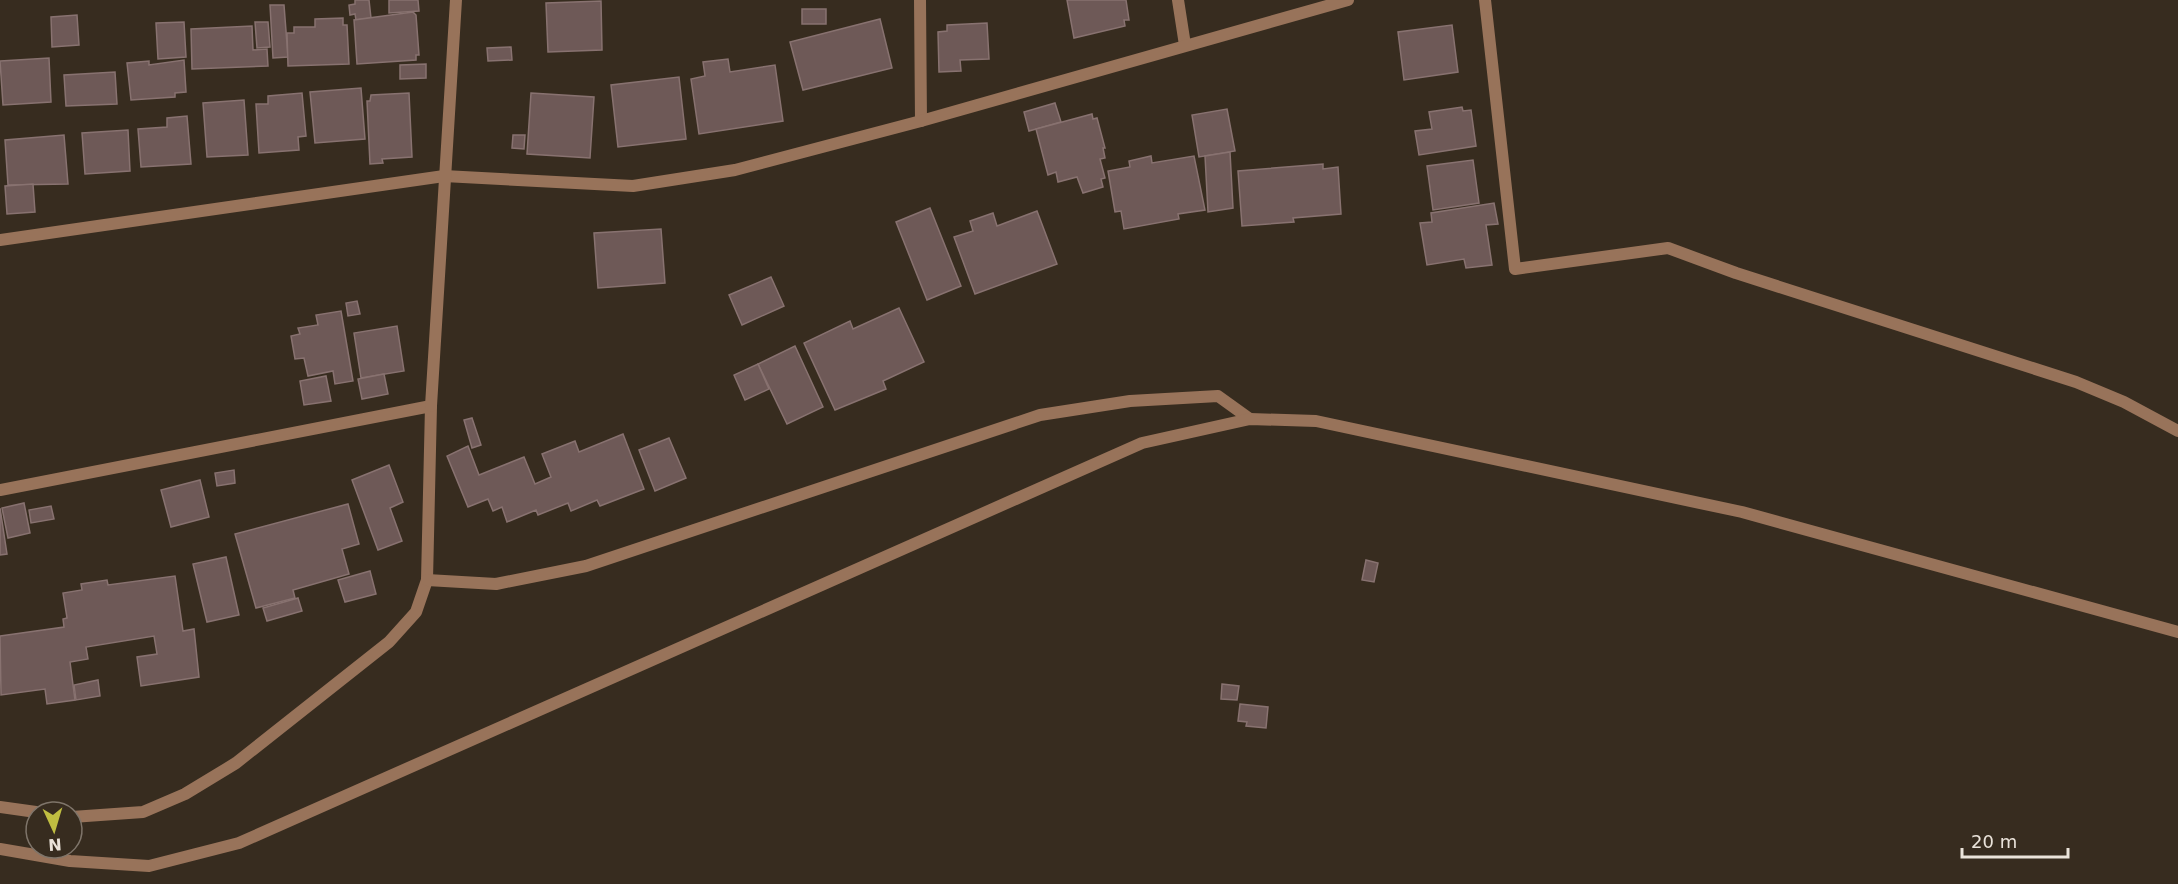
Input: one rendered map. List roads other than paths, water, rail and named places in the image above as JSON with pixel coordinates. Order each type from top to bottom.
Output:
[{"type":"street","points":[[84,816],[143,812],[185,794],[236,763],[389,642],[416,612],[427,580],[431,406],[456,0]]},
{"type":"street","points":[[920,0],[921,121]]},
{"type":"street","points":[[1178,0],[1185,45]]},
{"type":"street","points":[[0,240],[444,176],[633,186],[735,170],[921,121],[1348,0]]},
{"type":"street","points":[[1485,0],[1515,269],[1668,248],[1736,273],[2076,382],[2124,402],[2178,431]]},
{"type":"street","points":[[427,580],[496,584],[586,566],[1040,415],[1130,401],[1218,396],[1250,419]]},
{"type":"street","points":[[0,490],[431,406]]},
{"type":"street","points":[[0,849],[70,861],[149,866],[239,843],[1142,443],[1250,419],[1316,421],[1742,512],[2178,632]]},
{"type":"street","points":[[0,807],[24,810]]}]
